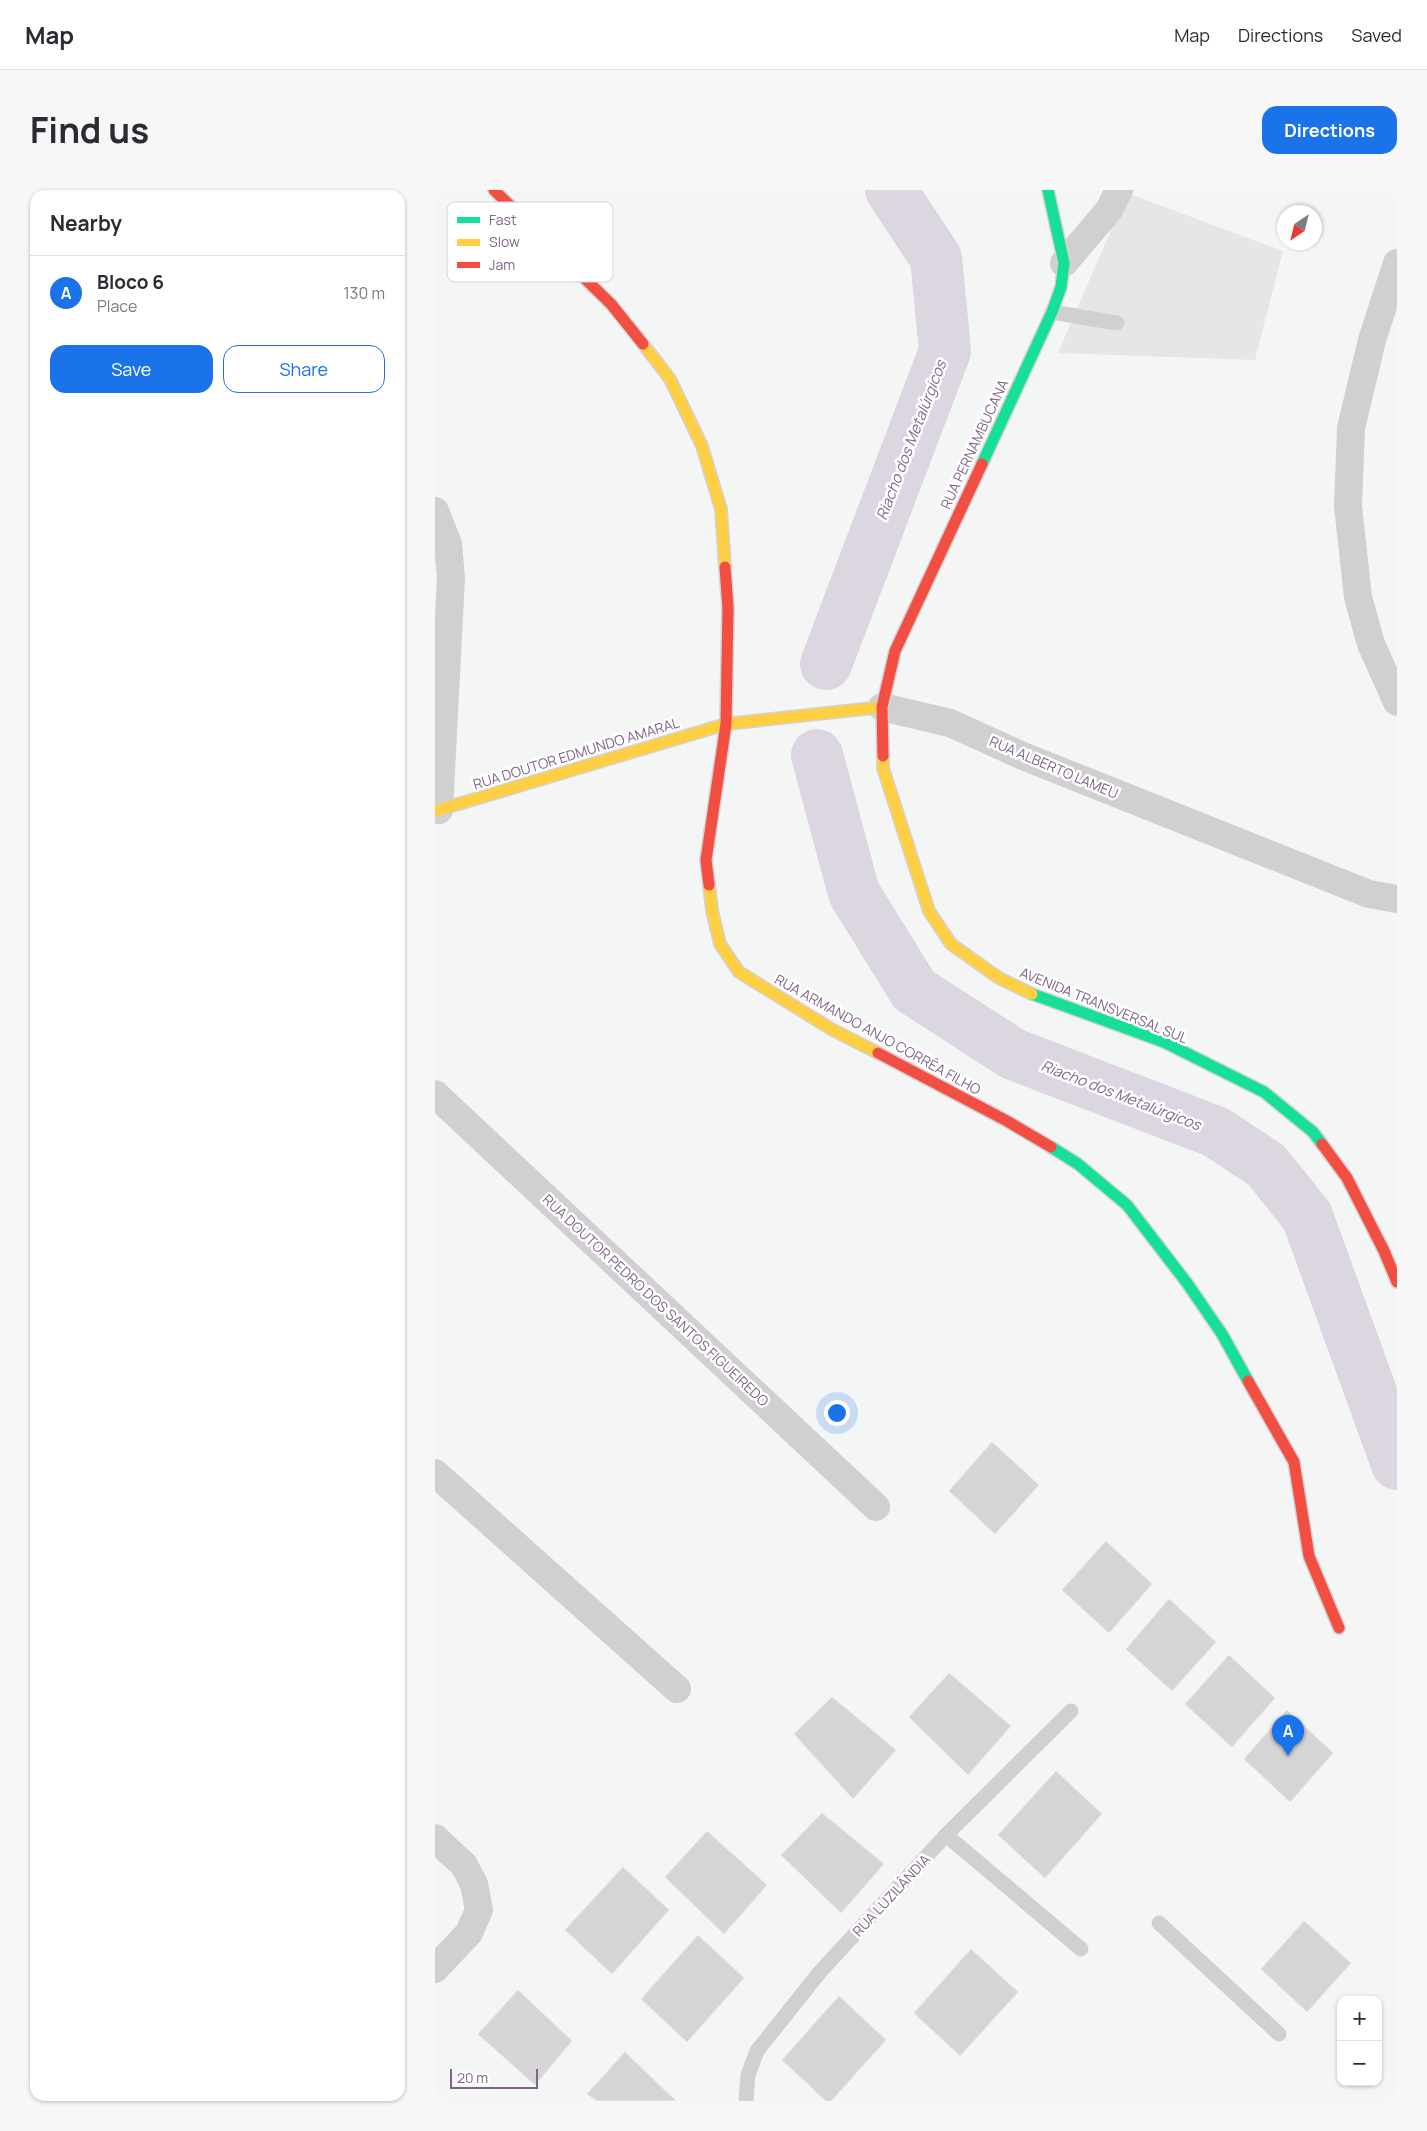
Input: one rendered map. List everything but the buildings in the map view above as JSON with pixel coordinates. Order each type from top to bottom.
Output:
[{"type":"street","name":"RUA ARMANDO ANJO CORRÊA FILHO","points":[[494,190],[506,202]]},
{"type":"street","name":"RUA PERNAMBUCANA","points":[[882,707],[895,651],[1052,312],[1061,287],[1064,263],[1048,190]]},
{"type":"street","points":[[1064,263],[1109,210],[1119,190]]},
{"type":"street","points":[[1397,263],[1372,340],[1351,428],[1348,506],[1358,597],[1371,644],[1397,702]]},
{"type":"street","name":"RUA ARMANDO ANJO CORRÊA FILHO","points":[[588,282],[611,304],[670,379],[702,446],[721,509],[728,608],[726,724],[706,860],[712,910],[720,944],[739,972],[766,990],[831,1029],[1007,1121],[1078,1164],[1127,1205],[1187,1283],[1222,1334],[1294,1462],[1309,1556],[1339,1628]]},
{"type":"street","points":[[435,511],[448,544],[451,578],[437,810]]},
{"type":"street","name":"RUA ALBERTO LAMEU","points":[[726,724],[882,707],[950,722],[1023,756],[1369,894],[1397,900]]},
{"type":"street","name":"AVENIDA TRANSVERSAL SUL","points":[[882,707],[883,768],[929,911],[951,944],[991,973],[1019,988],[1164,1042],[1264,1092],[1313,1132],[1347,1178],[1384,1251],[1397,1282]]},
{"type":"street","name":"RUA DOUTOR EDMUNDO AMARAL","points":[[437,810],[726,724]]},
{"type":"street","name":"RUA ALBERTO LAMEU","points":[[1369,894],[1385,909],[1397,916]]},
{"type":"street","name":"RUA DOUTOR PEDRO DOS SANTOS FIGUEIREDO","points":[[438,1101],[876,1507]]},
{"type":"street","points":[[435,1473],[677,1689]]},
{"type":"street","points":[[435,1838],[464,1865],[474,1884],[479,1910],[469,1934],[435,1969]]},
{"type":"lane","points":[[1052,312],[1117,323]]},
{"type":"lane","name":"RUA LUZILÂNDIA","points":[[747,2101],[748,2075],[757,2051],[819,1973],[945,1835],[1071,1711]]},
{"type":"lane","points":[[945,1835],[1081,1948]]},
{"type":"lane","points":[[1159,1923],[1279,2034]]},
{"type":"shaded area","points":[[1127,193],[1283,251],[1255,360],[1058,353]]},
{"type":"waterway","name":"Riacho dos Metalúrgicos","points":[[826,664],[945,351],[936,258],[891,190]]},
{"type":"waterway","name":"Riacho dos Metalúrgicos","points":[[817,755],[854,893],[914,990],[1013,1054],[1216,1132],[1266,1165],[1307,1216],[1397,1464]]},
{"type":"traffic: fast","points":[[982,464],[1052,312],[1061,287],[1064,263],[1048,190]]},
{"type":"traffic: fast","points":[[1032,994],[1164,1042],[1264,1092],[1313,1132],[1322,1144]]},
{"type":"traffic: fast","points":[[1051,1147],[1078,1164],[1127,1205],[1187,1283],[1222,1334],[1248,1381]]},
{"type":"traffic: slow","points":[[643,344],[670,379],[702,446],[721,509],[725,567]]},
{"type":"traffic: slow","points":[[435,811],[726,724],[882,707]]},
{"type":"traffic: slow","points":[[883,756],[883,768],[929,911],[951,944],[999,978],[1032,994]]},
{"type":"traffic: slow","points":[[709,885],[712,910],[720,944],[739,972],[831,1029],[878,1053]]},
{"type":"traffic: jam","points":[[494,190],[506,202]]},
{"type":"traffic: jam","points":[[588,282],[611,304],[643,344]]},
{"type":"traffic: jam","points":[[883,756],[882,707],[895,651],[982,464]]},
{"type":"traffic: jam","points":[[709,885],[706,860],[726,724],[728,608],[725,567]]},
{"type":"traffic: jam","points":[[878,1053],[1007,1121],[1051,1147]]},
{"type":"traffic: jam","points":[[1322,1144],[1347,1178],[1384,1251],[1397,1282]]},
{"type":"traffic: jam","points":[[1248,1381],[1294,1462],[1309,1556],[1339,1628]]},
{"type":"place","name":"Bloco 6","points":[[1288,1756]]}]
